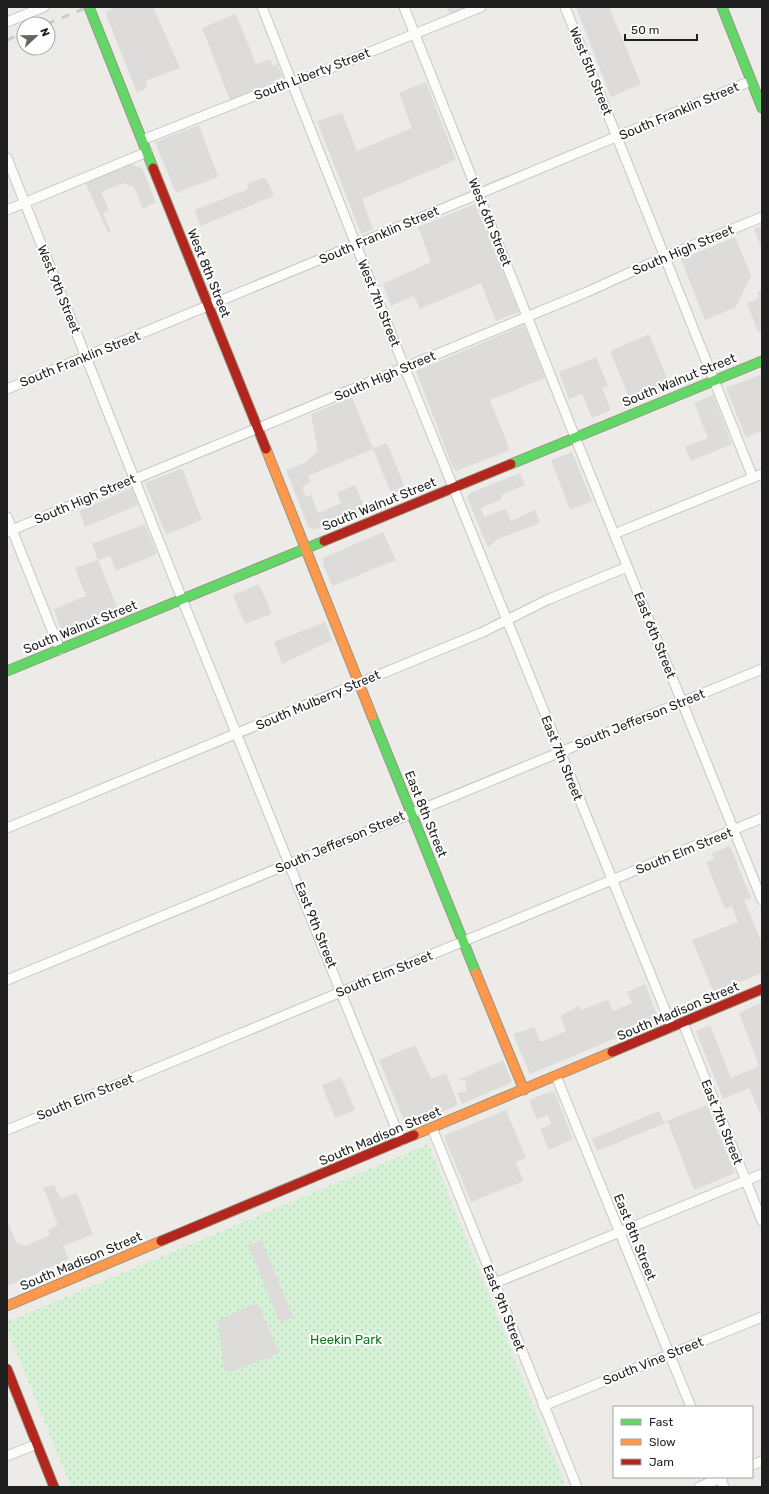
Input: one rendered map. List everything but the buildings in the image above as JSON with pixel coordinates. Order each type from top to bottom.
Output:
[{"type":"main road","name":"West 8th Street","points":[[89,7],[305,548]]},
{"type":"main road","points":[[722,7],[762,108]]},
{"type":"main road","name":"South Walnut Street","points":[[7,671],[762,361]]},
{"type":"main road","name":"East 8th Street","points":[[305,548],[524,1090]]},
{"type":"main road","name":"South Madison Street","points":[[7,1306],[762,989]]},
{"type":"main road","points":[[7,1369],[54,1487]]},
{"type":"street","points":[[7,22],[44,7]]},
{"type":"street","name":"West 7th Street","points":[[262,7],[453,488]]},
{"type":"street","name":"West 6th Street","points":[[404,7],[575,437]]},
{"type":"street","name":"South Liberty Street","points":[[142,140],[415,35],[481,7]]},
{"type":"street","name":"West 5th Street","points":[[565,7],[753,478]]},
{"type":"street","name":"South Franklin Street","points":[[7,389],[751,81]]},
{"type":"street","points":[[7,210],[147,152]]},
{"type":"street","name":"West 9th Street","points":[[7,158],[182,599]]},
{"type":"street","name":"South High Street","points":[[10,531],[587,292],[664,257],[762,217]]},
{"type":"street","name":"East 6th Street","points":[[575,437],[762,900]]},
{"type":"street","points":[[614,534],[762,474]]},
{"type":"street","name":"East 7th Street","points":[[453,488],[672,1027]]},
{"type":"street","points":[[7,517],[10,531],[60,650]]},
{"type":"street","name":"South Mulberry Street","points":[[7,828],[507,621],[547,600],[627,566]]},
{"type":"street","name":"East 9th Street","points":[[182,599],[343,992],[401,1141]]},
{"type":"street","name":"South Jefferson Street","points":[[7,980],[762,668]]},
{"type":"street","name":"South Elm Street","points":[[7,1130],[294,1010],[343,992],[762,818]]},
{"type":"street","name":"East 7th Street","points":[[683,1023],[762,1221]]},
{"type":"street","name":"East 8th Street","points":[[556,1076],[691,1406]]},
{"type":"street","name":"East 9th Street","points":[[432,1128],[577,1487]]},
{"type":"street","points":[[495,1283],[762,1174]]},
{"type":"street","name":"South Vine Street","points":[[544,1406],[762,1317]]},
{"type":"street","points":[[7,1456],[37,1444]]},
{"type":"street","points":[[699,1487],[722,1480]]},
{"type":"green space","name":"Heekin Park","points":[[426,1145],[430,1148],[566,1487],[71,1487],[7,1329],[9,1321]]},
{"type":"shaded area","points":[[118,7],[153,7],[180,68],[145,81],[147,88],[137,93],[105,12]]},
{"type":"shaded area","points":[[447,7],[468,7],[450,15]]},
{"type":"shaded area","points":[[576,7],[609,7],[641,84],[611,97]]},
{"type":"shaded area","points":[[236,14],[256,64],[270,59],[273,66],[277,64],[283,77],[230,100],[202,28]]},
{"type":"shaded area","points":[[426,82],[456,160],[362,199],[373,229],[361,234],[317,121],[342,113],[357,151],[412,128],[399,93]]},
{"type":"shaded area","points":[[199,125],[218,177],[176,193],[155,142]]},
{"type":"shaded area","points":[[130,164],[142,168],[156,202],[143,209],[134,187],[124,183],[101,192],[109,210],[103,213],[111,232],[108,233],[85,182]]},
{"type":"shaded area","points":[[262,178],[266,178],[274,196],[200,226],[195,210],[248,189],[247,184]]},
{"type":"shaded area","points":[[475,204],[519,312],[496,321],[481,283],[420,309],[414,296],[391,306],[383,284],[431,262],[418,227]]},
{"type":"shaded area","points":[[762,226],[762,249],[754,229]]},
{"type":"shaded area","points":[[735,237],[751,276],[736,307],[705,320],[681,259]]},
{"type":"shaded area","points":[[762,290],[762,330],[758,332],[747,303],[759,298],[757,292]]},
{"type":"shaded area","points":[[524,325],[545,378],[490,400],[510,450],[456,471],[453,468],[416,371]]},
{"type":"shaded area","points":[[649,334],[670,386],[631,402],[610,351]]},
{"type":"shaded area","points":[[596,357],[608,386],[602,388],[611,410],[592,418],[582,394],[569,399],[559,372]]},
{"type":"shaded area","points":[[762,374],[762,431],[746,438],[726,388]]},
{"type":"shaded area","points":[[713,395],[732,444],[691,461],[685,447],[708,438],[694,403]]},
{"type":"shaded area","points":[[352,397],[373,448],[387,443],[407,493],[393,498],[373,449],[308,476],[311,482],[302,487],[306,497],[311,495],[318,513],[341,503],[337,493],[355,485],[365,509],[316,529],[311,529],[308,526],[286,470],[304,463],[318,451],[311,414]]},
{"type":"shaded area","points":[[572,452],[592,501],[570,510],[551,460]]},
{"type":"shaded area","points":[[180,469],[183,470],[202,520],[166,535],[145,483]]},
{"type":"shaded area","points":[[520,473],[525,485],[501,495],[502,499],[481,508],[484,517],[506,509],[511,521],[535,510],[540,523],[496,540],[488,548],[467,497],[470,493]]},
{"type":"shaded area","points":[[132,488],[138,505],[85,527],[79,511]]},
{"type":"shaded area","points":[[145,524],[157,554],[116,571],[110,556],[98,560],[92,544]]},
{"type":"shaded area","points":[[383,532],[396,560],[332,586],[323,564],[323,558]]},
{"type":"shaded area","points":[[98,560],[119,612],[64,635],[61,631],[54,609],[86,596],[75,568]]},
{"type":"shaded area","points":[[259,584],[272,614],[245,624],[233,595]]},
{"type":"shaded area","points":[[325,622],[332,640],[282,664],[274,642]]},
{"type":"shaded area","points":[[730,846],[751,898],[744,900],[762,944],[762,973],[714,993],[692,940],[738,922],[732,906],[725,909],[706,862],[714,859],[712,853]]},
{"type":"shaded area","points":[[645,984],[659,1020],[530,1074],[513,1034],[534,1027],[541,1042],[566,1031],[560,1016],[579,1006],[581,1010],[608,1000],[613,1011],[632,1003],[627,992]]},
{"type":"shaded area","points":[[762,1002],[762,1118],[749,1088],[723,1099],[696,1031],[710,1025],[731,1078],[759,1066],[739,1013]]},
{"type":"shaded area","points":[[415,1045],[431,1079],[446,1073],[458,1105],[412,1125],[405,1124],[379,1060]]},
{"type":"shaded area","points":[[503,1060],[512,1082],[462,1104],[457,1093],[467,1091],[465,1080],[458,1080]]},
{"type":"shaded area","points":[[341,1077],[355,1110],[335,1118],[322,1085]]},
{"type":"shaded area","points":[[552,1091],[555,1093],[573,1139],[549,1150],[540,1129],[551,1124],[548,1115],[537,1119],[529,1100]]},
{"type":"shaded area","points":[[707,1105],[735,1173],[694,1190],[668,1122],[597,1151],[592,1139],[659,1111],[664,1122]]},
{"type":"shaded area","points":[[506,1110],[526,1158],[515,1162],[524,1181],[471,1202],[445,1139],[445,1135]]},
{"type":"shaded area","points":[[54,1185],[61,1199],[77,1193],[93,1234],[63,1246],[69,1259],[10,1285],[7,1284],[7,1220],[16,1242],[25,1246],[50,1235],[48,1230],[58,1225],[43,1187]]},
{"type":"shaded area","points":[[262,1240],[293,1317],[280,1323],[248,1245]]},
{"type":"shaded area","points":[[258,1303],[279,1353],[232,1372],[224,1370],[218,1320]]},
{"type":"railway","points":[[56,20],[88,7]]},
{"type":"railway","points":[[7,40],[16,36]]},
{"type":"traffic: fast","points":[[89,7],[153,168]]},
{"type":"traffic: fast","points":[[722,7],[762,108]]},
{"type":"traffic: fast","points":[[511,464],[762,361]]},
{"type":"traffic: fast","points":[[7,671],[324,541]]},
{"type":"traffic: fast","points":[[372,716],[476,973]]},
{"type":"traffic: slow","points":[[266,449],[372,716]]},
{"type":"traffic: slow","points":[[476,973],[524,1090]]},
{"type":"traffic: slow","points":[[414,1135],[612,1052]]},
{"type":"traffic: slow","points":[[7,1306],[161,1241]]},
{"type":"traffic: jam","points":[[153,168],[266,449]]},
{"type":"traffic: jam","points":[[324,541],[511,464]]},
{"type":"traffic: jam","points":[[612,1052],[762,989]]},
{"type":"traffic: jam","points":[[161,1241],[414,1135]]},
{"type":"traffic: jam","points":[[7,1369],[54,1487]]}]
